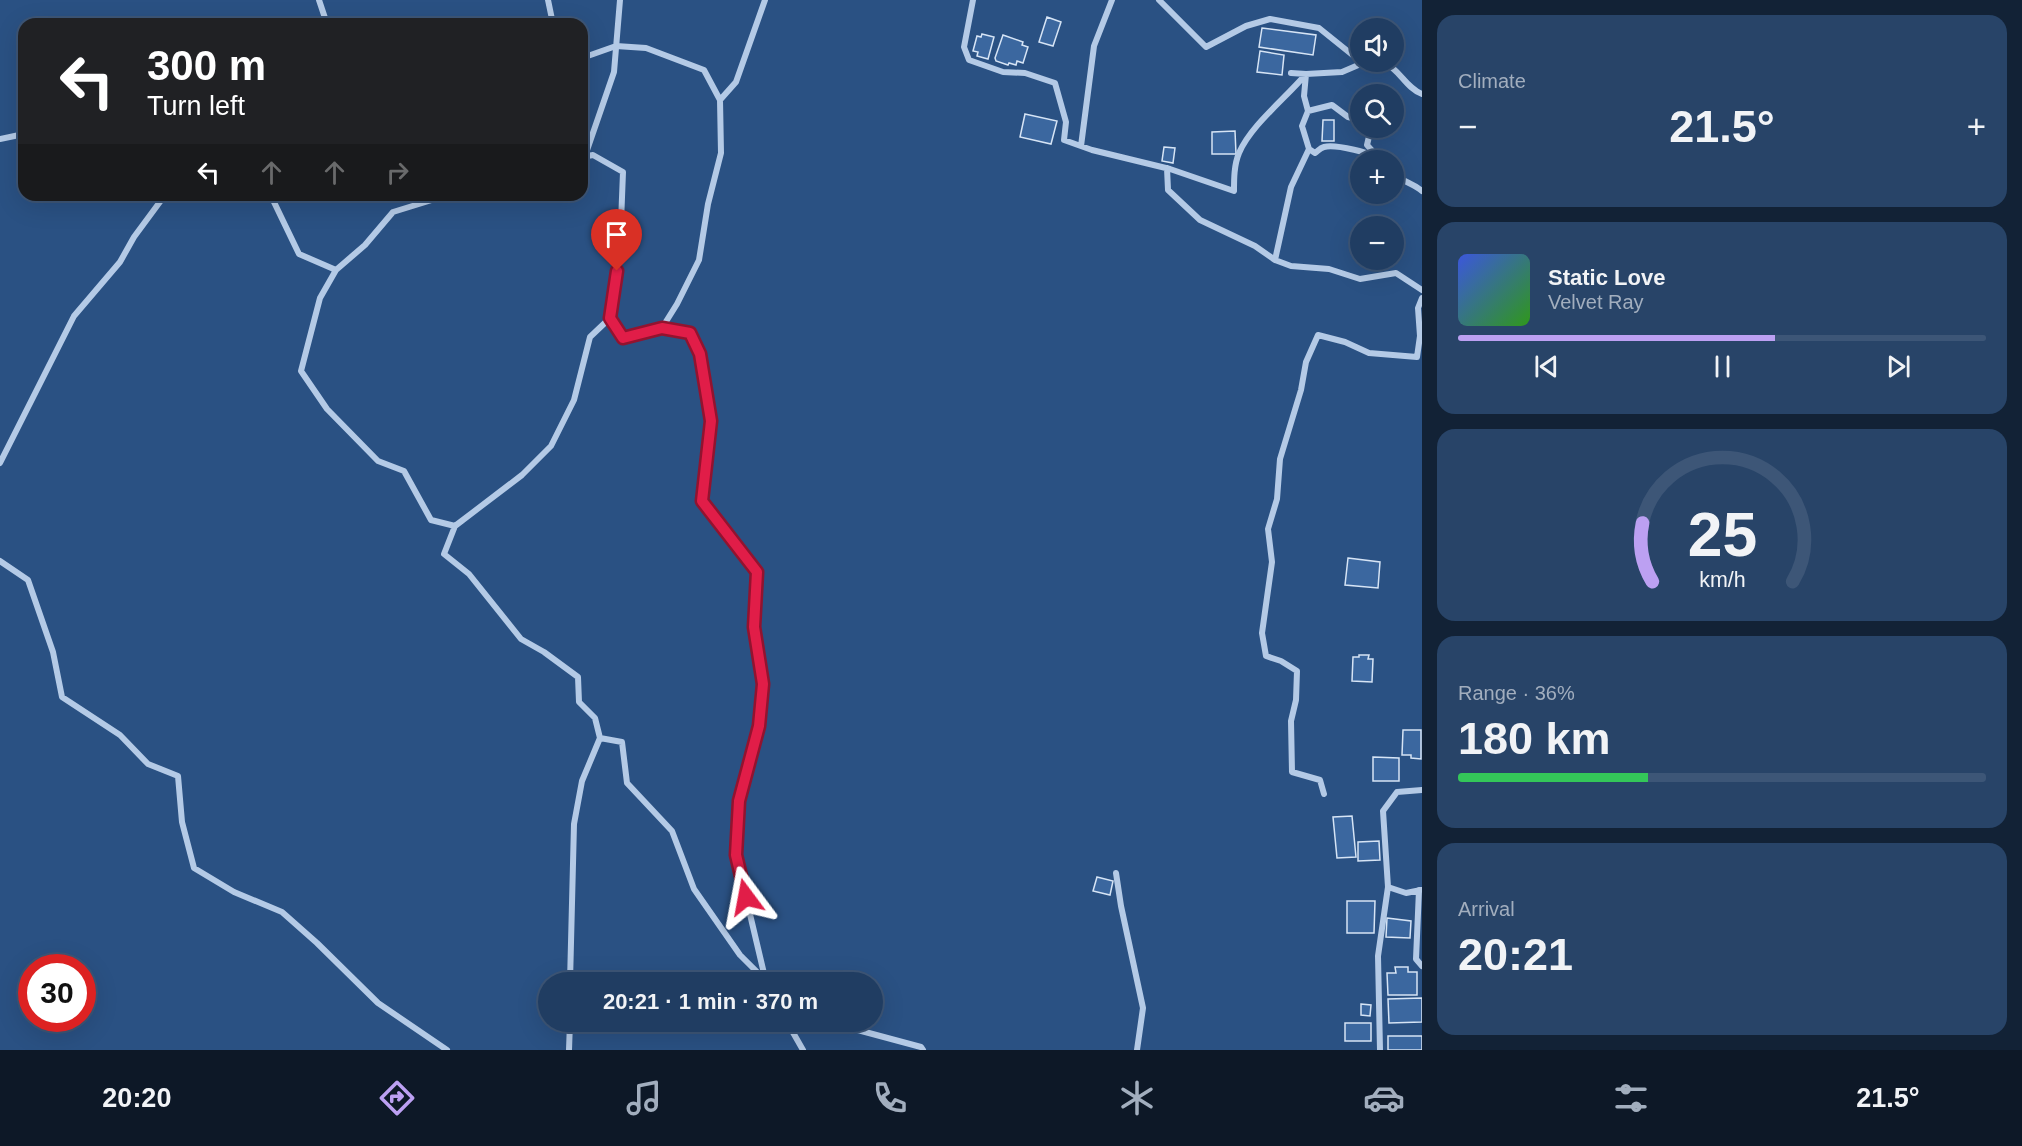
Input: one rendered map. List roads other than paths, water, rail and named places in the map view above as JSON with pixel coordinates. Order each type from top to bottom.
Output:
[{"type":"street","points":[[319,0],[325,18]]},
{"type":"street","points":[[549,0],[552,18]]},
{"type":"street","points":[[588,146],[614,72],[620,0]]},
{"type":"street","points":[[720,99],[736,82],[765,0]]},
{"type":"street","points":[[973,0],[964,47],[969,60],[1003,72],[1025,73],[1055,83],[1066,122],[1064,140],[1167,168],[1234,191],[1239,153],[1260,124],[1306,74]]},
{"type":"street","points":[[1081,146],[1094,46],[1112,0]]},
{"type":"street","points":[[1159,0],[1206,47],[1246,26],[1270,20],[1319,28],[1350,53]]},
{"type":"street","points":[[588,56],[616,46],[646,48],[704,70],[720,99],[721,153],[708,204],[699,260],[662,328]]},
{"type":"street","points":[[1291,73],[1342,72],[1350,68]]},
{"type":"street","points":[[1397,72],[1404,81],[1422,94]]},
{"type":"street","points":[[1306,74],[1304,96],[1308,111],[1302,126],[1309,149],[1315,153],[1324,147],[1352,150]]},
{"type":"street","points":[[1308,111],[1332,105],[1350,118]]},
{"type":"street","points":[[0,139],[18,135]]},
{"type":"street","points":[[1275,260],[1291,187],[1309,149]]},
{"type":"street","points":[[570,972],[574,824],[582,781],[600,738],[595,718],[579,702],[578,677],[544,651],[521,639],[469,574],[444,554],[455,526],[522,475],[551,446],[574,400],[590,337],[610,318],[620,248],[623,172],[593,155],[588,156]]},
{"type":"street","points":[[1167,168],[1168,190],[1200,220],[1255,246],[1275,260],[1291,266],[1329,269],[1360,279],[1396,273],[1422,290]]},
{"type":"street","points":[[1404,181],[1416,185],[1422,191]]},
{"type":"street","points":[[0,463],[74,316],[120,262],[160,201]]},
{"type":"street","points":[[273,201],[299,254],[336,270]]},
{"type":"street","points":[[429,201],[393,212],[365,245],[336,270],[320,297],[301,371],[327,409],[378,461],[404,471],[431,520],[455,526]]},
{"type":"street","points":[[1324,794],[1320,780],[1292,772],[1291,722],[1296,699],[1297,671],[1281,661],[1266,657],[1262,633],[1272,562],[1268,529],[1276,499],[1280,459],[1301,390],[1306,362],[1318,335],[1369,353],[1417,357],[1420,336],[1418,308],[1422,298]]},
{"type":"street","points":[[610,318],[623,338],[662,328],[690,333],[700,354],[711,421],[702,501],[757,572],[754,627],[763,684],[759,726],[739,801],[736,855],[763,972]]},
{"type":"street","points":[[0,561],[28,580],[53,652],[62,697],[120,735],[148,764],[178,776],[182,822],[194,868],[234,892],[282,912],[378,1003],[447,1050]]},
{"type":"street","points":[[600,738],[622,742],[627,783],[672,831],[694,889],[740,955],[756,972]]},
{"type":"street","points":[[1380,1050],[1378,956],[1388,887],[1383,811],[1397,792],[1422,789]]},
{"type":"street","points":[[1116,873],[1120,906],[1143,1008],[1137,1050]]},
{"type":"street","points":[[1388,887],[1406,893],[1421,890],[1415,951],[1416,959],[1422,966]]},
{"type":"street","points":[[569,1050],[570,1032]]},
{"type":"street","points":[[793,1032],[803,1050]]},
{"type":"street","points":[[865,1032],[921,1047],[923,1050]]}]
